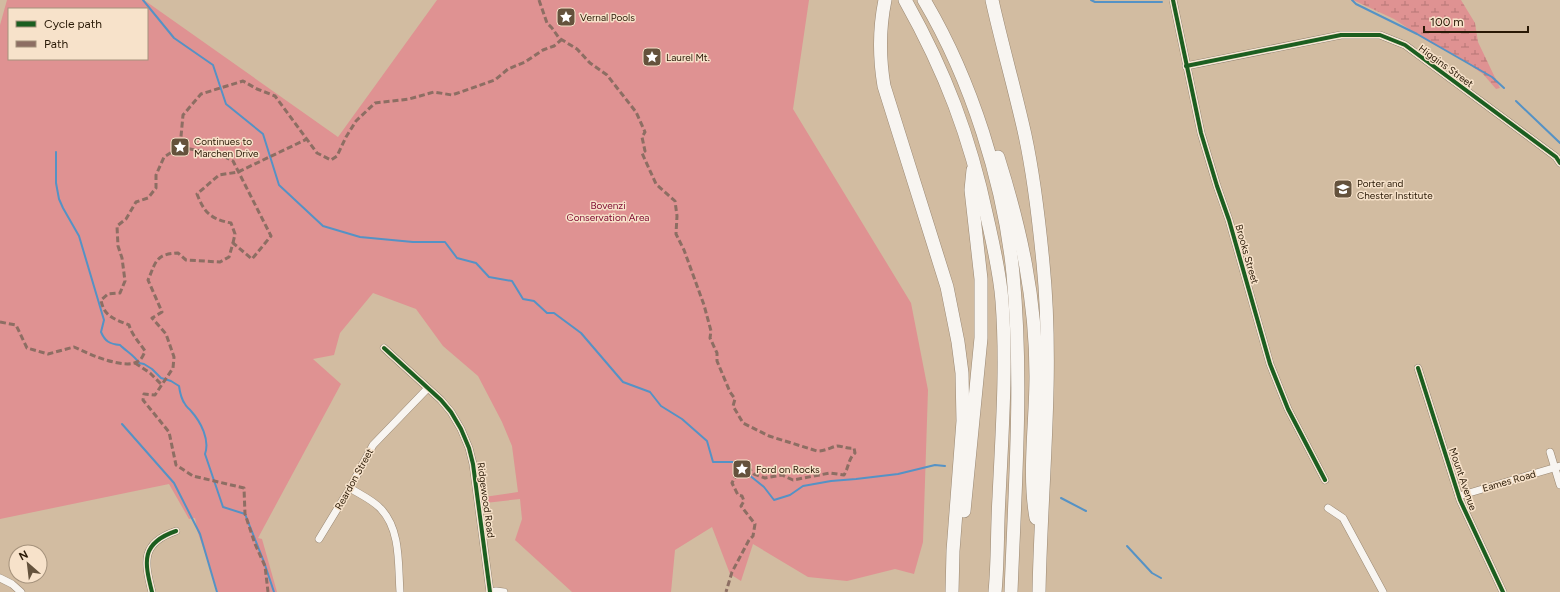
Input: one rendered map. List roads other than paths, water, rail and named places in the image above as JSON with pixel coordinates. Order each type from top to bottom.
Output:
[{"type":"highway","points":[[885,0],[880,40],[881,71],[884,86],[947,287],[953,314],[962,373],[963,421],[953,551],[952,592]]},
{"type":"highway","points":[[905,0],[940,67],[959,114],[974,158],[993,240],[1002,300],[1004,363],[995,592]]},
{"type":"highway","points":[[924,0],[956,64],[979,121],[990,158],[1003,214],[1010,258],[1015,299],[1018,414],[1011,592]]},
{"type":"highway","points":[[992,0],[1025,135],[1043,264],[1047,320],[1047,401],[1039,592]]},
{"type":"highway","points":[[979,121],[1000,163],[1021,239],[1031,292],[1035,334],[1036,378],[1033,504],[1040,544]]},
{"type":"highway","points":[[953,578],[958,565],[966,499],[981,338],[981,279],[971,190],[974,158]]},
{"type":"street","name":"Brooks Street","points":[[1173,0],[1186,66],[1202,133],[1217,186],[1229,220],[1271,368],[1284,402],[1325,480]]},
{"type":"street","name":"Higgins Street","points":[[1186,66],[1341,35],[1380,35],[1405,46],[1556,157],[1560,163]]},
{"type":"street","name":"Ridgewood Road","points":[[384,348],[427,389],[441,400],[451,412],[461,429],[474,464],[490,592]]},
{"type":"street","name":"Mount Avenue","points":[[1418,368],[1459,496],[1503,592]]},
{"type":"street","name":"Reardon Street","points":[[319,539],[350,488],[373,445],[427,389]]},
{"type":"street","points":[[1550,452],[1557,467],[1560,485]]},
{"type":"street","name":"Eames Road","points":[[1459,496],[1557,467]]},
{"type":"street","points":[[350,488],[380,508],[389,519],[395,534],[400,592]]},
{"type":"street","points":[[1328,508],[1343,518],[1383,592]]},
{"type":"street","points":[[152,592],[146,564],[149,550],[158,538],[176,531]]},
{"type":"street","points":[[0,578],[12,584],[21,592]]},
{"type":"street","points":[[490,592],[504,592]]},
{"type":"waterway","points":[[143,0],[174,38],[213,65],[226,104],[263,134],[279,185],[323,226],[360,237],[413,242],[445,242],[457,258],[476,263],[489,277],[512,281],[523,299],[534,301],[547,313],[554,313],[581,333],[623,382],[650,392],[661,406],[682,419],[707,441],[713,462],[733,462],[764,487],[774,500],[790,495],[803,486],[831,481],[898,474],[935,465],[945,466]]},
{"type":"waterway","points":[[1091,0],[1095,2],[1162,2]]},
{"type":"waterway","points":[[1352,0],[1356,4],[1417,34],[1492,77],[1504,88]]},
{"type":"waterway","points":[[1516,101],[1560,143]]},
{"type":"waterway","points":[[56,152],[56,183],[59,199],[79,236],[104,320],[101,332],[108,342],[120,345],[139,363],[152,369],[161,378],[171,381],[179,386],[180,393],[186,406],[198,420],[204,431],[206,443],[205,454],[223,507],[245,514],[274,592]]},
{"type":"waterway","points":[[122,424],[174,483],[200,534],[217,592]]},
{"type":"waterway","points":[[1061,498],[1086,511]]},
{"type":"waterway","points":[[1127,546],[1152,573],[1161,578]]},
{"type":"place","name":"Vernal Pools","points":[[566,17]]},
{"type":"place","name":"Laurel Mt.","points":[[652,57]]},
{"type":"place","name":"Continues to Marchen Drive","points":[[180,147]]},
{"type":"place","name":"Porter and Chester Institute","points":[[1343,189]]},
{"type":"place","name":"Ford on Rocks","points":[[742,469]]},
{"type":"park label","name":"Bovenzi Conservation Area","points":[[608,210]]}]
